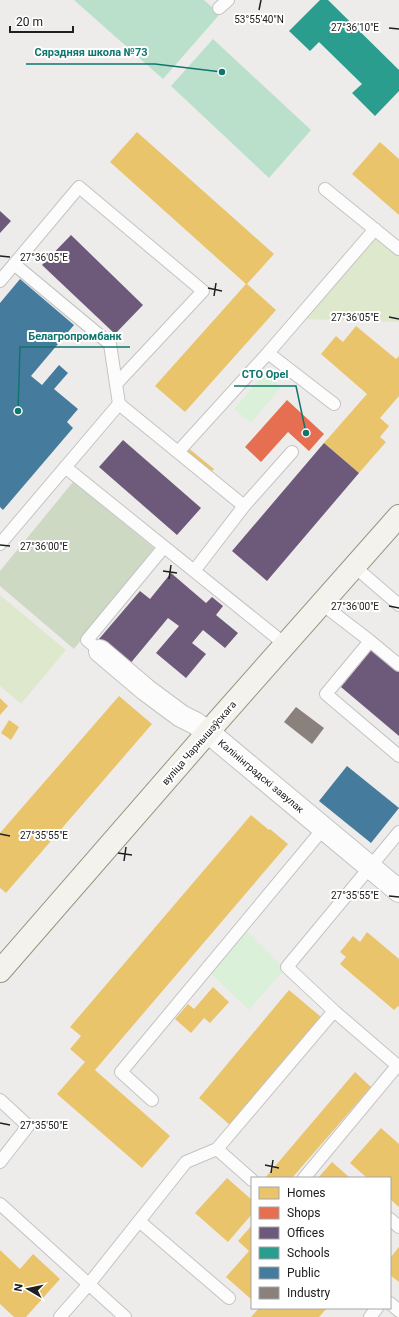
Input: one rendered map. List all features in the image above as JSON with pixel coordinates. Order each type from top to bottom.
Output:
[{"type":"street","name":"вуліца Чарнышэўскага","points":[[0,971],[399,516]]},
{"type":"street","name":"Калінінградскі завулак","points":[[100,651],[146,690],[181,716],[208,732],[399,891]]},
{"type":"lane","points":[[0,281],[79,187],[203,291],[117,383]]},
{"type":"lane","points":[[325,189],[399,249]]},
{"type":"lane","points":[[178,452],[268,352],[375,229]]},
{"type":"lane","points":[[14,264],[110,344],[119,404],[244,506]]},
{"type":"lane","points":[[268,352],[334,404]]},
{"type":"lane","points":[[0,544],[119,404]]},
{"type":"lane","points":[[194,571],[244,506],[292,452]]},
{"type":"lane","points":[[65,467],[286,645]]},
{"type":"lane","points":[[100,651],[87,640],[164,547]]},
{"type":"lane","points":[[355,567],[399,605]]},
{"type":"lane","points":[[322,604],[399,665]]},
{"type":"lane","points":[[370,641],[326,694],[399,756]]},
{"type":"lane","points":[[152,1100],[121,1072],[323,828]]},
{"type":"lane","points":[[305,1177],[398,1066],[334,1011],[287,967],[399,832]]},
{"type":"lane","points":[[60,1317],[89,1284],[186,1162],[217,1149],[334,1011]]},
{"type":"lane","points":[[0,1100],[28,1126],[0,1162]]},
{"type":"lane","points":[[217,1149],[251,1179]]},
{"type":"lane","points":[[0,1204],[125,1317]]},
{"type":"lane","points":[[391,1220],[399,1227]]},
{"type":"lane","points":[[139,1221],[229,1298]]},
{"type":"lane","points":[[391,1304],[399,1311]]},
{"type":"lane","points":[[370,1317],[376,1309]]},
{"type":"green space","points":[[74,0],[204,0],[220,14],[163,79]]},
{"type":"green space","points":[[213,39],[311,130],[269,178],[171,86]]},
{"type":"green space","points":[[372,232],[399,253],[399,322],[300,319]]},
{"type":"green space","points":[[265,373],[281,387],[251,423],[234,409]]},
{"type":"green space","points":[[73,482],[154,548],[74,649],[0,586],[0,571]]},
{"type":"green space","points":[[0,595],[66,650],[21,704],[0,686]]},
{"type":"green space","points":[[247,931],[285,969],[249,1010],[211,974]]},
{"type":"building: Homes","points":[[137,132],[274,254],[247,284],[276,310],[185,412],[155,386],[246,284],[110,162]]},
{"type":"building: Homes","points":[[380,142],[399,159],[399,215],[352,174]]},
{"type":"building: Homes","points":[[356,326],[396,359],[399,356],[399,396],[380,418],[389,426],[380,437],[386,442],[359,473],[324,443],[367,394],[321,354],[336,336],[343,342]]},
{"type":"building: Homes","points":[[187,447],[214,469],[209,474],[182,453]]},
{"type":"building: Homes","points":[[119,696],[152,724],[6,893],[0,888],[0,833]]},
{"type":"building: Homes","points":[[0,698],[8,706],[0,715]]},
{"type":"building: Homes","points":[[9,720],[19,727],[11,740],[1,733]]},
{"type":"building: Homes","points":[[251,815],[288,844],[95,1070],[170,1136],[142,1168],[57,1094],[85,1062],[70,1049],[81,1036],[70,1027]]},
{"type":"building: Homes","points":[[367,932],[399,959],[399,1007],[398,1006],[394,1010],[340,964],[346,957],[340,952],[353,936],[360,942]]},
{"type":"building: Homes","points":[[213,987],[229,1002],[210,1023],[204,1018],[191,1033],[175,1019],[188,1004],[194,1009]]},
{"type":"building: Homes","points":[[289,990],[321,1017],[230,1125],[199,1098]]},
{"type":"building: Homes","points":[[355,1072],[371,1087],[293,1177],[266,1177]]},
{"type":"building: Homes","points":[[381,1128],[399,1144],[399,1207],[391,1200],[391,1177],[366,1177],[350,1163]]},
{"type":"building: Homes","points":[[332,1162],[349,1177],[319,1177]]},
{"type":"building: Homes","points":[[227,1178],[251,1199],[251,1215],[228,1242],[195,1213]]},
{"type":"building: Homes","points":[[251,1226],[251,1299],[226,1277],[249,1251],[238,1241]]},
{"type":"building: Homes","points":[[399,1247],[399,1282],[391,1276],[391,1257]]},
{"type":"building: Homes","points":[[0,1250],[20,1269],[33,1254],[60,1279],[26,1317],[14,1317],[0,1304]]},
{"type":"building: Homes","points":[[258,1309],[326,1309],[319,1317],[251,1317]]},
{"type":"building: Shops","points":[[287,400],[324,434],[309,451],[288,432],[261,462],[245,447]]},
{"type":"building: Offices","points":[[0,211],[11,221],[0,233]]},
{"type":"building: Offices","points":[[71,235],[143,305],[115,334],[42,265]]},
{"type":"building: Offices","points":[[123,440],[201,508],[177,535],[99,467]]},
{"type":"building: Offices","points":[[324,443],[359,473],[267,581],[232,551]]},
{"type":"building: Offices","points":[[171,573],[206,603],[212,597],[223,606],[216,615],[238,633],[225,648],[203,630],[192,643],[206,654],[186,678],[156,653],[179,626],[168,618],[129,665],[99,639],[140,591],[150,599]]},
{"type":"building: Offices","points":[[372,649],[399,672],[399,736],[341,687]]},
{"type":"building: Schools","points":[[320,0],[328,0],[399,70],[399,91],[375,116],[352,93],[362,84],[319,42],[310,51],[289,31]]},
{"type":"building: Public","points":[[20,279],[74,325],[31,376],[42,385],[59,365],[68,373],[54,389],[78,409],[67,422],[73,428],[3,510],[0,507],[0,303]]},
{"type":"building: Public","points":[[347,766],[399,808],[371,843],[319,801]]},
{"type":"building: Industry","points":[[296,707],[324,728],[312,744],[284,722]]},
{"type":"place","name":"Сярэдняя школа №73","points":[[222,72]]},
{"type":"place","name":"Белагропромбанк","points":[[18,411]]},
{"type":"place","name":"СТО Opel","points":[[306,433]]}]
